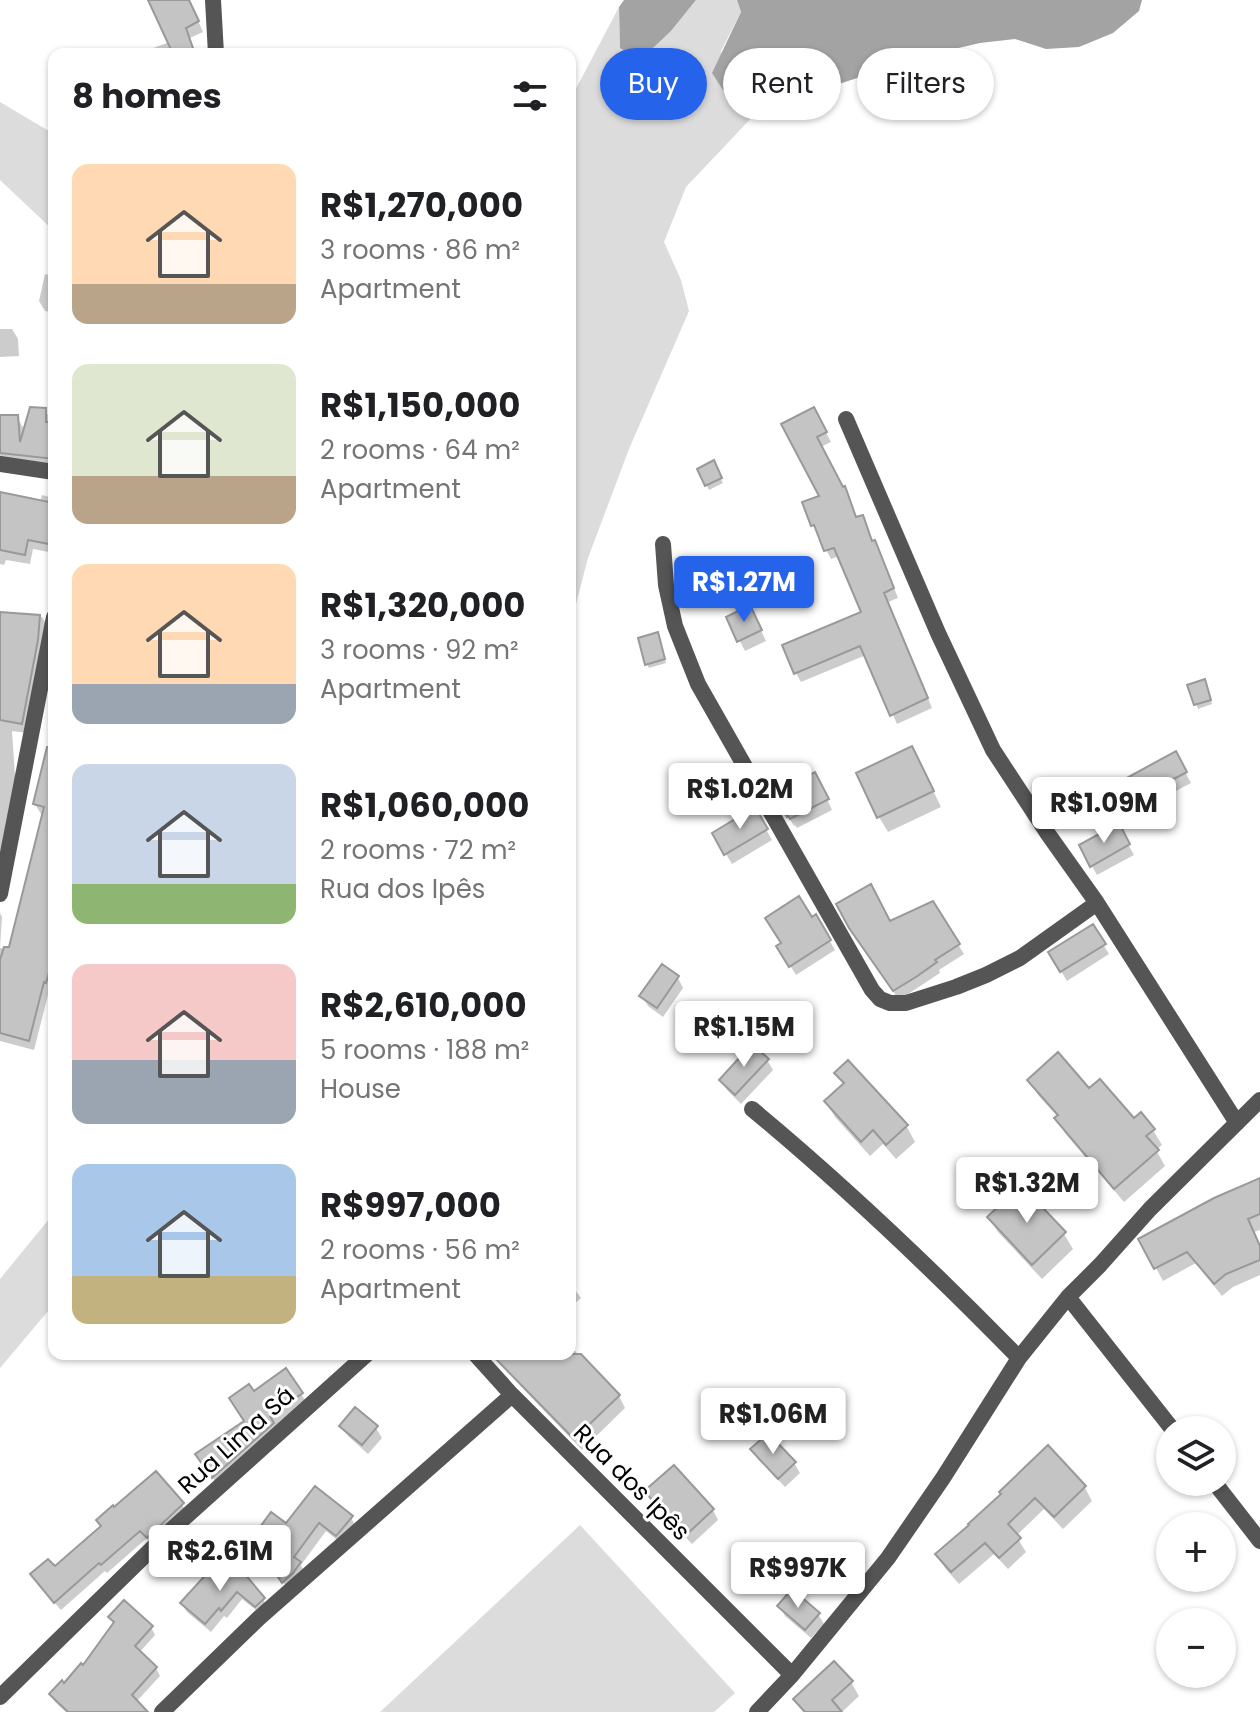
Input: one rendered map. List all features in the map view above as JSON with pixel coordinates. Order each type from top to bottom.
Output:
[{"type":"street","points":[[213,0],[216,48]]},
{"type":"street","points":[[846,419],[938,633],[993,750],[1097,903],[1237,1123]]},
{"type":"street","points":[[0,464],[48,471]]},
{"type":"street","points":[[663,544],[666,585],[675,626],[698,684],[872,990],[880,999],[890,1003],[906,1003],[986,975],[1020,958],[1097,903]]},
{"type":"street","points":[[0,894],[48,648]]},
{"type":"street","points":[[757,1712],[792,1675],[888,1558],[1019,1358],[1068,1297],[1150,1209],[1260,1100]]},
{"type":"street","points":[[752,1109],[892,1232],[1019,1358]]},
{"type":"street","points":[[1068,1297],[1162,1416]]},
{"type":"street","name":"Rua Lima Sá","points":[[0,1697],[171,1530],[360,1360]]},
{"type":"street","name":"Rua dos Ipês","points":[[480,1360],[792,1675]]},
{"type":"street","points":[[162,1712],[259,1618],[512,1395]]},
{"type":"street","points":[[1225,1496],[1260,1541]]},
{"type":"street","points":[[0,1703],[8,1712]]},
{"type":"shaded area","points":[[624,0],[696,0],[653,48],[620,48],[619,7]]},
{"type":"shaded area","points":[[696,0],[737,0],[741,12],[721,51],[723,120],[749,120],[686,187],[664,242],[681,280],[689,311],[629,449],[588,558],[576,604],[576,89],[619,7],[620,48],[671,31]]},
{"type":"shaded area","points":[[737,0],[1142,0],[1139,11],[1113,33],[1079,47],[1046,49],[1015,39],[959,48],[857,48],[857,78],[841,83],[841,48],[724,48],[741,12]]},
{"type":"shaded area","points":[[723,50],[723,90],[712,73]]},
{"type":"shaded area","points":[[0,102],[48,130],[48,225],[0,180]]},
{"type":"shaded area","points":[[48,1220],[48,1311],[0,1368],[0,1279]]},
{"type":"shaded area","points":[[580,1525],[735,1693],[714,1712],[380,1712]]},
{"type":"building","points":[[148,0],[189,0],[199,21],[186,28],[193,48],[170,48]]},
{"type":"building","points":[[30,407],[46,408],[48,458],[0,453],[0,415],[18,415],[20,442]]},
{"type":"building","points":[[814,407],[827,432],[817,437],[845,486],[856,517],[863,515],[894,588],[884,593],[928,698],[890,716],[860,646],[794,674],[782,645],[861,612],[834,548],[824,551],[814,525],[811,526],[802,502],[819,496],[781,424]]},
{"type":"building","points":[[714,460],[722,478],[705,486],[697,469]]},
{"type":"building","points":[[0,492],[48,502],[48,544],[28,540],[25,555],[0,550]]},
{"type":"building","points":[[750,605],[762,630],[737,642],[726,617]]},
{"type":"building","points":[[0,612],[40,615],[22,724],[0,720]]},
{"type":"building","points":[[658,632],[665,659],[645,665],[638,638]]},
{"type":"building","points":[[1205,679],[1211,700],[1194,705],[1187,685]]},
{"type":"building","points":[[912,746],[934,791],[877,818],[856,773]]},
{"type":"building","points":[[48,747],[48,976],[29,1041],[0,1033],[0,960],[4,947],[9,947],[44,807],[33,804]]},
{"type":"building","points":[[1176,751],[1187,772],[1125,805],[1114,785]]},
{"type":"building","points":[[815,772],[829,799],[790,819],[774,796],[776,792]]},
{"type":"building","points":[[755,807],[768,829],[724,855],[712,833]]},
{"type":"building","points":[[1119,823],[1130,844],[1090,867],[1079,845]]},
{"type":"building","points":[[871,884],[890,921],[933,901],[960,944],[893,991],[836,904]]},
{"type":"building","points":[[799,896],[812,917],[816,914],[831,940],[789,967],[776,946],[781,943],[765,918]]},
{"type":"building","points":[[1093,924],[1106,944],[1060,972],[1048,952]]},
{"type":"building","points":[[662,964],[679,976],[657,1008],[639,996]]},
{"type":"building","points":[[752,1044],[769,1059],[735,1095],[719,1080]]},
{"type":"building","points":[[1058,1052],[1089,1088],[1100,1079],[1134,1118],[1141,1112],[1155,1129],[1146,1136],[1159,1150],[1114,1189],[1054,1118],[1058,1115],[1027,1080]]},
{"type":"building","points":[[848,1060],[908,1125],[886,1145],[873,1130],[861,1142],[824,1101],[844,1083],[834,1073]]},
{"type":"building","points":[[1260,1178],[1260,1214],[1248,1219],[1260,1246],[1260,1260],[1226,1274],[1214,1284],[1187,1252],[1154,1269],[1138,1239],[1214,1198]]},
{"type":"building","points":[[1021,1185],[1066,1232],[1032,1265],[987,1217]]},
{"type":"building","points":[[576,1354],[581,1354],[620,1395],[574,1439],[497,1360],[576,1360]]},
{"type":"building","points":[[286,1368],[303,1393],[270,1416],[274,1423],[212,1478],[195,1454],[244,1421],[229,1398],[249,1384],[254,1391]]},
{"type":"building","points":[[355,1407],[378,1426],[362,1445],[339,1426]]},
{"type":"building","points":[[768,1433],[796,1462],[778,1479],[750,1449]]},
{"type":"building","points":[[1048,1445],[1086,1486],[1054,1517],[1035,1498],[1008,1524],[1021,1538],[999,1558],[985,1543],[951,1572],[935,1554],[969,1525]]},
{"type":"building","points":[[674,1465],[714,1509],[685,1536],[644,1491]]},
{"type":"building","points":[[156,1471],[184,1503],[147,1538],[140,1531],[54,1603],[30,1574],[48,1559],[55,1566],[101,1526],[96,1520]]},
{"type":"building","points":[[315,1486],[353,1516],[336,1536],[319,1523],[294,1557],[301,1562],[282,1583],[252,1538],[271,1512],[286,1523]]},
{"type":"building","points":[[233,1560],[265,1598],[255,1607],[237,1592],[205,1624],[180,1603],[210,1570],[220,1578]]},
{"type":"building","points":[[792,1589],[820,1613],[805,1630],[777,1606]]},
{"type":"building","points":[[124,1600],[153,1626],[135,1646],[157,1667],[132,1695],[148,1712],[68,1712],[49,1694],[62,1680],[64,1683],[81,1663],[83,1665],[114,1622],[108,1617]]},
{"type":"building","points":[[834,1661],[853,1681],[832,1700],[842,1712],[805,1712],[793,1699]]}]
